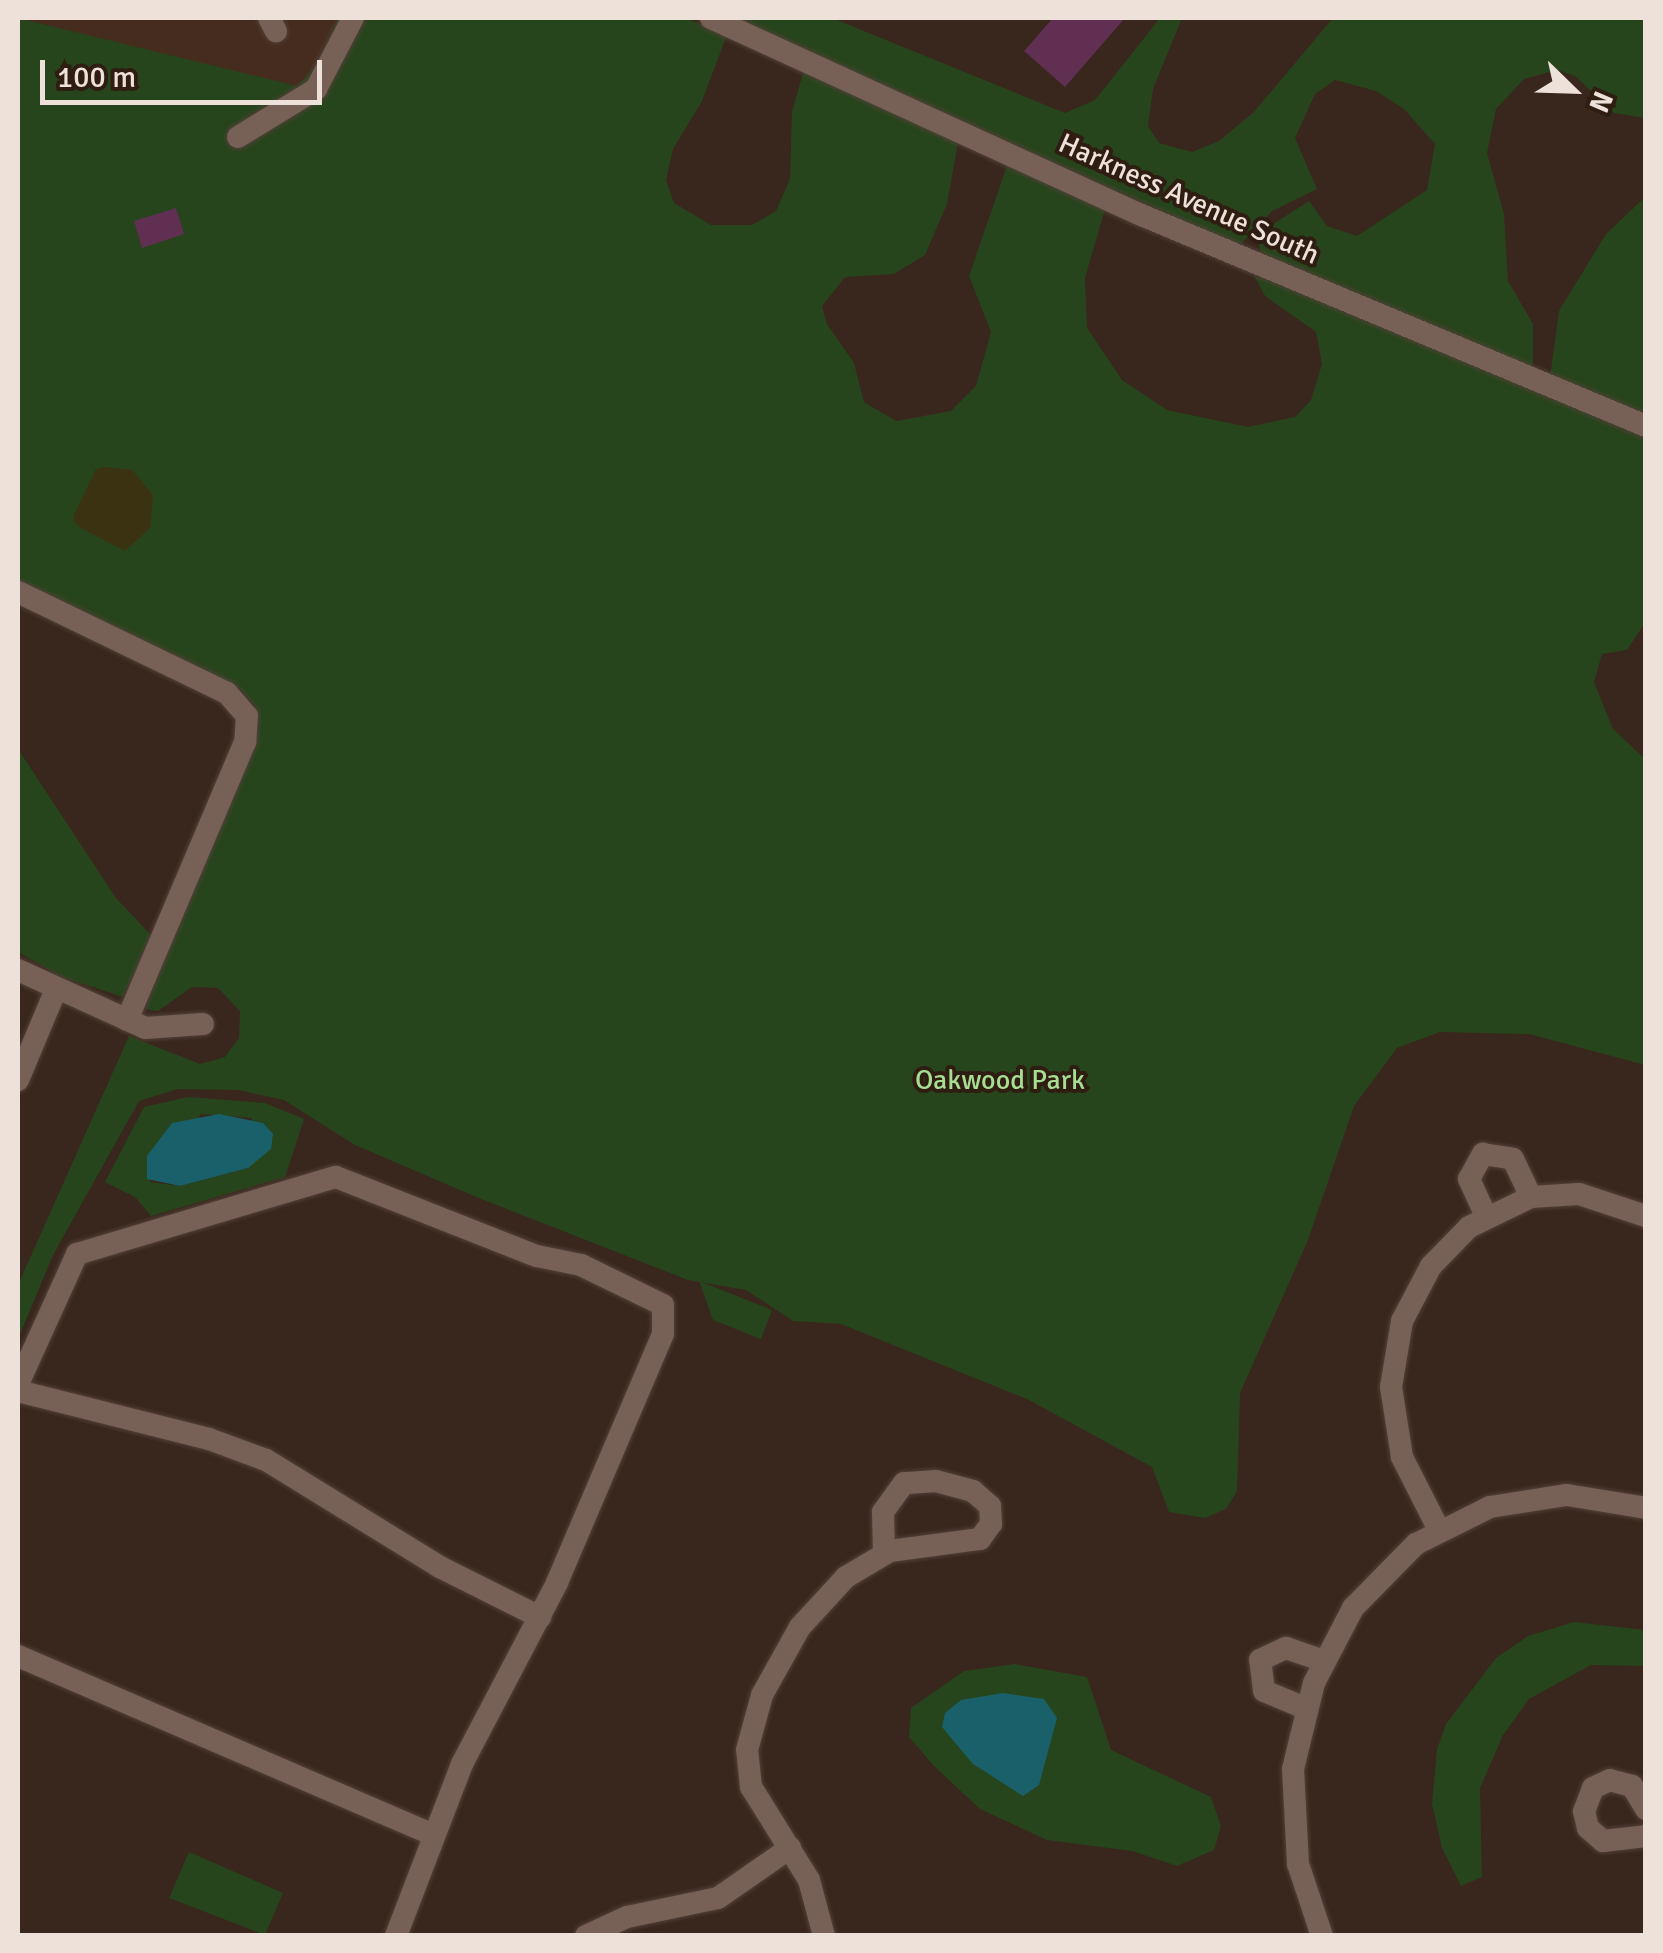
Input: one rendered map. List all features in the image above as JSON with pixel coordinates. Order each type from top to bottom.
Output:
[{"type":"street","points":[[238,137],[316,89],[353,18]]},
{"type":"street","name":"Harkness Avenue South","points":[[712,18],[1139,214],[1646,426]]},
{"type":"street","points":[[18,592],[227,693],[247,716],[245,742],[127,1020]]},
{"type":"street","points":[[18,970],[127,1020],[161,1030],[203,1024]]},
{"type":"street","points":[[18,1080],[56,989]]},
{"type":"street","points":[[1486,1216],[1469,1179],[1483,1154],[1514,1159],[1532,1198]]},
{"type":"street","points":[[396,1936],[432,1834],[476,1735],[540,1617],[663,1334],[666,1314],[652,1294],[336,1177],[77,1254],[18,1385],[192,1434],[266,1460],[440,1567],[540,1617]]},
{"type":"street","points":[[1438,1528],[1398,1443],[1393,1357],[1408,1305],[1431,1266],[1486,1216],[1532,1198],[1579,1194],[1646,1216]]},
{"type":"street","points":[[824,1936],[811,1886],[751,1787],[747,1750],[756,1713],[810,1613],[855,1570],[884,1554],[980,1539],[991,1524],[990,1506],[973,1491],[936,1481],[904,1484],[883,1512],[884,1554]]},
{"type":"street","points":[[1315,1933],[1300,1876],[1292,1819],[1305,1708],[1322,1662],[1381,1574],[1438,1528],[1534,1497],[1602,1498],[1646,1508]]},
{"type":"street","points":[[1305,1708],[1264,1692],[1257,1674],[1260,1660],[1286,1648],[1322,1662]]},
{"type":"street","points":[[18,1656],[432,1834]]},
{"type":"street","points":[[1646,1809],[1632,1786],[1610,1780],[1594,1788],[1584,1811],[1588,1828],[1603,1840],[1646,1836]]},
{"type":"street","points":[[586,1936],[627,1917],[718,1898],[790,1848]]},
{"type":"shaded area","points":[[18,18],[338,18],[316,65],[296,87]]},
{"type":"green space","name":"Oakwood Park","points":[[18,18],[297,86],[316,65],[338,18],[686,18],[727,35],[702,101],[673,149],[666,180],[674,203],[711,225],[752,225],[776,211],[790,179],[792,112],[804,69],[959,137],[947,204],[925,255],[894,274],[845,277],[822,306],[827,324],[854,363],[864,402],[896,421],[951,411],[976,386],[991,332],[969,276],[1009,160],[1105,209],[1085,278],[1087,328],[1122,380],[1167,410],[1248,427],[1295,417],[1311,400],[1322,364],[1316,332],[1265,296],[1252,272],[1645,436],[1645,623],[1627,650],[1602,654],[1594,682],[1613,729],[1645,759],[1645,1065],[1529,1034],[1440,1032],[1397,1048],[1354,1106],[1308,1240],[1240,1393],[1237,1491],[1226,1509],[1205,1518],[1169,1512],[1152,1467],[1029,1400],[841,1324],[793,1321],[746,1290],[688,1280],[481,1199],[355,1145],[284,1100],[238,1090],[177,1089],[139,1101],[53,1255],[18,1339],[18,1285],[129,1036],[200,1064],[225,1057],[239,1038],[240,1011],[218,988],[192,987],[158,1011],[145,1009],[259,727],[255,706],[239,688],[18,580]]},
{"type":"green space","points":[[736,18],[832,18],[1065,113],[1095,100],[1160,18],[1182,18],[1153,89],[1148,126],[1159,143],[1192,152],[1219,141],[1254,112],[1333,18],[1645,18],[1645,118],[1614,113],[1575,76],[1557,70],[1524,79],[1496,109],[1487,153],[1504,214],[1508,281],[1533,324],[1533,370],[1262,256],[1259,245],[1267,228],[1309,201],[1327,226],[1357,236],[1427,190],[1435,144],[1404,109],[1376,91],[1335,80],[1315,94],[1295,138],[1317,189],[1272,211],[1239,246]]},
{"type":"green space","points":[[1645,197],[1645,417],[1550,377],[1559,311],[1606,234]]},
{"type":"green space","points":[[18,749],[116,898],[152,936],[123,997],[62,977],[18,952]]},
{"type":"green space","points":[[188,1097],[265,1103],[304,1119],[285,1177],[151,1216],[135,1197],[105,1182],[144,1107]],"holes":[[[201,1114],[252,1118],[248,1168],[180,1186],[150,1182]]]},
{"type":"green space","points":[[699,1281],[772,1310],[761,1339],[713,1320]]},
{"type":"green space","points":[[1574,1622],[1645,1630],[1645,1666],[1591,1665],[1529,1699],[1503,1735],[1480,1788],[1482,1877],[1461,1886],[1442,1848],[1432,1804],[1437,1749],[1446,1724],[1496,1658],[1528,1636]]},
{"type":"green space","points":[[1015,1664],[1087,1677],[1111,1750],[1211,1797],[1221,1826],[1214,1850],[1177,1866],[1132,1851],[1047,1840],[980,1809],[909,1737],[911,1708],[964,1671]]},
{"type":"green space","points":[[189,1852],[283,1893],[265,1935],[169,1898]]},
{"type":"sand","points":[[96,469],[132,470],[153,495],[150,528],[125,551],[77,526],[73,517]]},
{"type":"water","points":[[219,1114],[263,1123],[273,1134],[271,1149],[248,1168],[180,1186],[147,1179],[147,1156],[172,1123]]},
{"type":"water","points":[[1003,1693],[1044,1699],[1057,1718],[1039,1785],[1023,1796],[973,1764],[942,1727],[945,1713],[961,1700]]},
{"type":"building","points":[[1053,18],[1125,18],[1065,87],[1024,51]]},
{"type":"building","points":[[176,208],[184,234],[142,248],[134,221]]}]
